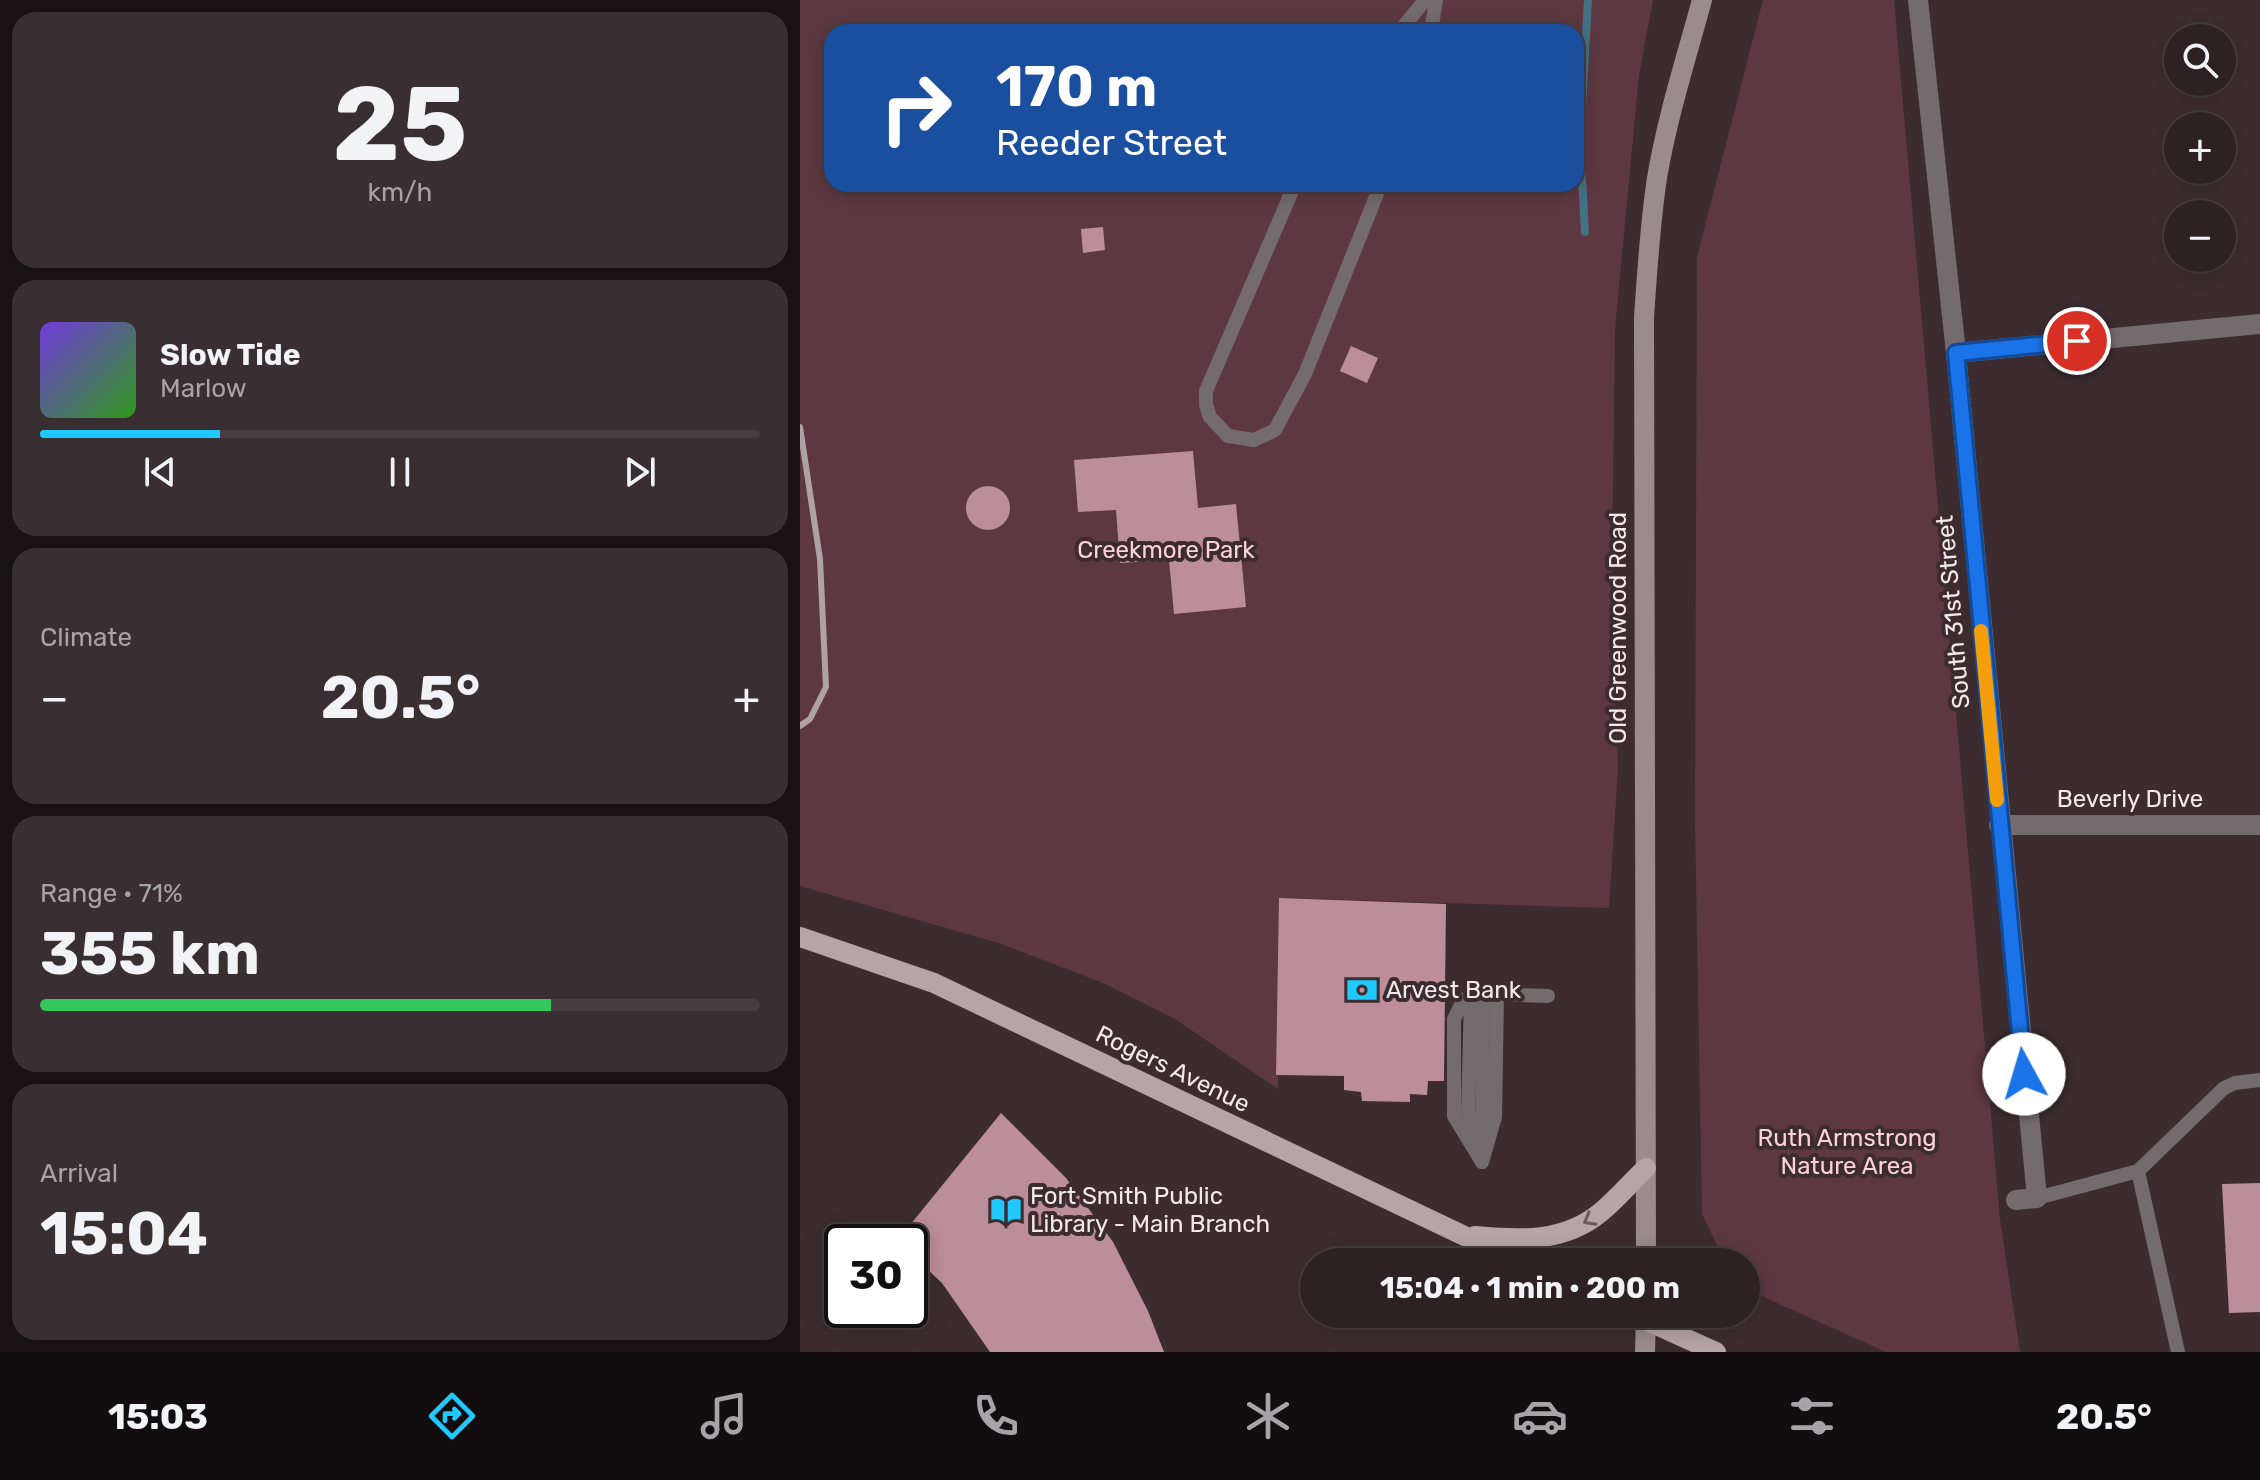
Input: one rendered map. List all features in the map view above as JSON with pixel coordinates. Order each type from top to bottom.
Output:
[{"type":"main road","name":"Old Greenwood Road","points":[[1646,1248],[1644,318],[1648,247],[1657,177],[1672,108],[1702,0]]},
{"type":"main road","name":"Rogers Avenue","points":[[800,937],[934,983],[1488,1248]]},
{"type":"main road","points":[[1460,1235],[1520,1240],[1563,1234],[1600,1213],[1646,1168]]},
{"type":"main road","points":[[1642,1328],[1645,1352]]},
{"type":"main road","points":[[1666,1328],[1716,1352]]},
{"type":"street","name":"South 31st Street","points":[[1918,0],[1956,353],[1999,825],[2026,1199]]},
{"type":"street","points":[[1956,353],[2260,324]]},
{"type":"street","name":"Beverly Drive","points":[[1999,825],[2260,825]]},
{"type":"lane","points":[[1406,24],[1425,0]]},
{"type":"lane","points":[[1432,24],[1436,0]]},
{"type":"lane","points":[[1292,192],[1206,391],[1210,417],[1228,436],[1254,440],[1275,430],[1305,374],[1378,192]]},
{"type":"lane","points":[[1484,996],[1482,1162],[1454,1116],[1454,1019],[1464,999],[1484,996],[1548,996]]},
{"type":"lane","points":[[2026,1199],[2138,1171],[2224,1088],[2235,1083],[2260,1080]]},
{"type":"lane","points":[[2138,1171],[2178,1352]]},
{"type":"green space","name":"Creekmore Park","points":[[800,0],[1653,0],[1639,75],[1615,329],[1612,572],[1618,769],[1609,908],[1279,898],[1278,1089],[1175,1019],[1103,983],[1002,944],[800,886]]},
{"type":"green space","name":"Ruth Armstrong Nature Area","points":[[1763,0],[1894,0],[2000,1219],[2020,1352],[1886,1352],[1760,1295],[1760,1248],[1718,1248],[1702,1214],[1695,820],[1697,257]]},
{"type":"building","points":[[1103,227],[1105,250],[1083,253],[1081,229]]},
{"type":"building","points":[[1351,346],[1378,358],[1367,383],[1340,371]]},
{"type":"building","points":[[1193,451],[1198,508],[1236,504],[1246,607],[1174,614],[1169,560],[1120,563],[1116,510],[1078,512],[1074,460]]},
{"type":"building","points":[[988,486],[1004,492],[1010,508],[1004,524],[988,530],[972,524],[966,508],[972,492]]},
{"type":"building","name":"Arvest Bank","points":[[1279,898],[1446,904],[1444,1081],[1428,1081],[1427,1095],[1410,1094],[1410,1102],[1362,1101],[1361,1092],[1344,1090],[1344,1076],[1276,1075]]},
{"type":"building","name":"Fort Smith Public Library - Main Branch","points":[[1001,1113],[1066,1178],[1113,1242],[1148,1311],[1164,1352],[990,1352],[942,1283],[928,1270],[928,1224],[911,1224]]},
{"type":"building","points":[[2260,1183],[2260,1312],[2229,1313],[2222,1184]]},
{"type":"waterway","points":[[1584,72],[1588,0]]},
{"type":"waterway","points":[[1583,192],[1585,232]]},
{"type":"railway","points":[[800,427],[820,559],[826,687],[810,719],[800,726]]},
{"type":"slow traffic","points":[[1981,631],[1997,800]]},
{"type":"place","name":"Arvest Bank","points":[[1362,990]]},
{"type":"place","name":"Fort Smith Public Library - Main Branch","points":[[1006,1210]]},
{"type":"route","points":[[2024,1074],[1956,353],[2077,341]]}]
